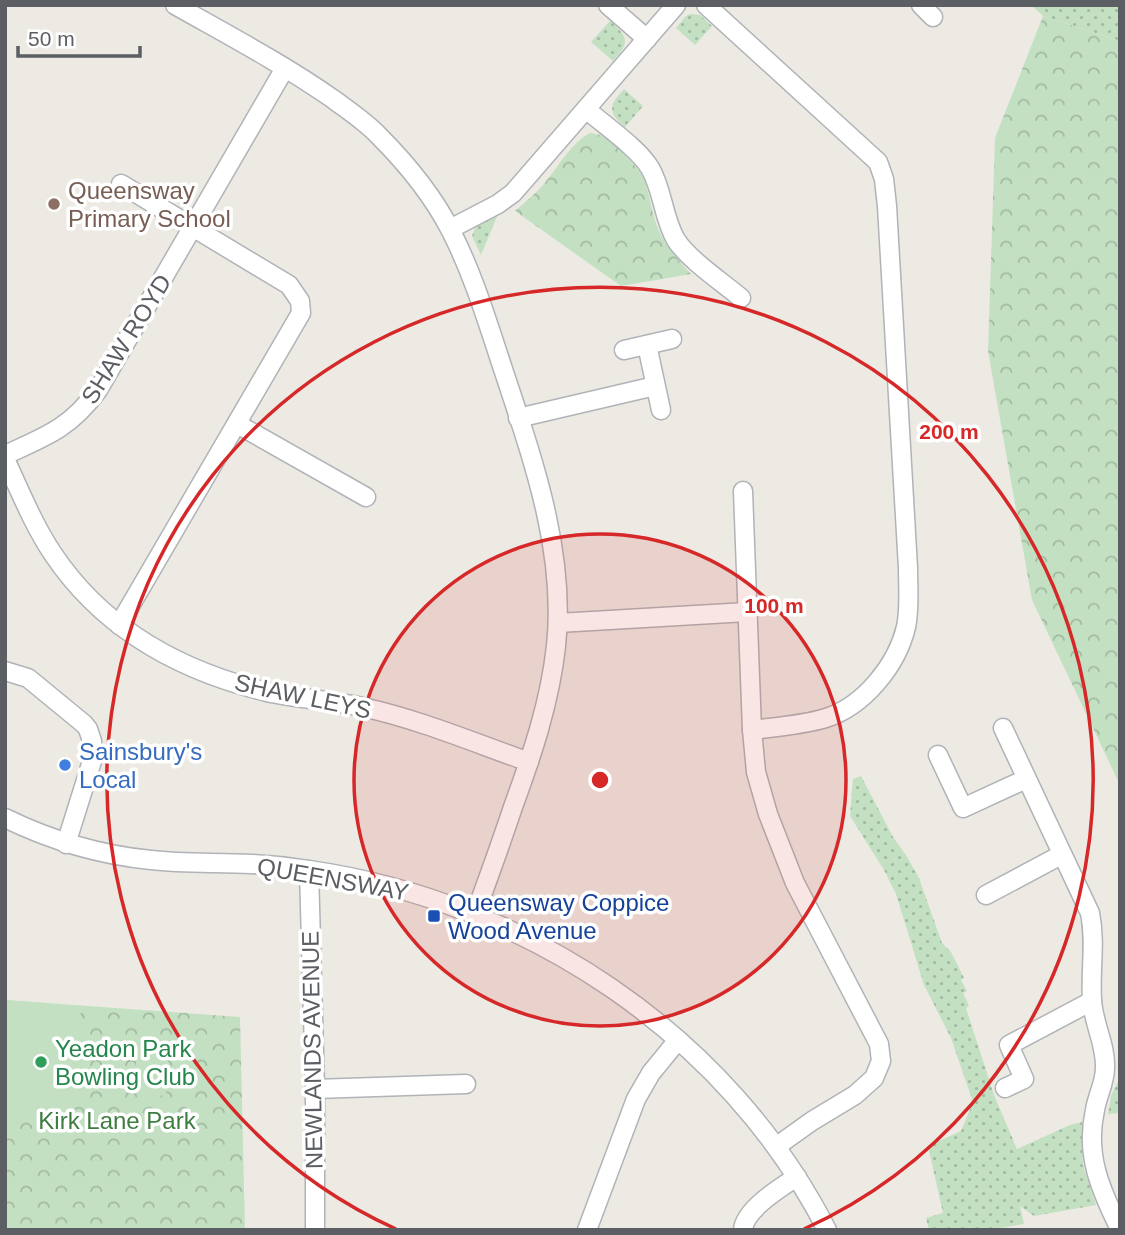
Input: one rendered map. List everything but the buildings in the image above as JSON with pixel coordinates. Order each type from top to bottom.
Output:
[{"type":"street","points":[[175,5],[285,68],[342,106],[379,136],[414,175],[450,229],[468,268],[518,418],[539,485],[552,542],[558,623],[543,716],[475,914]]},
{"type":"street","points":[[608,5],[647,39]]},
{"type":"street","points":[[450,229],[498,204],[513,192],[676,5]]},
{"type":"street","points":[[706,5],[878,162],[884,178],[887,206],[908,568],[905,628],[900,644],[880,678],[842,712],[820,719],[752,730]]},
{"type":"street","name":"SHAW ROYD","points":[[5,457],[74,419],[98,390],[285,68]]},
{"type":"street","points":[[586,109],[632,148],[650,168],[667,220],[676,240],[687,254],[741,298]]},
{"type":"street","points":[[119,625],[301,313],[300,300],[289,285],[121,184]]},
{"type":"street","points":[[624,350],[672,340]]},
{"type":"street","points":[[647,345],[661,410]]},
{"type":"street","points":[[518,418],[655,386]]},
{"type":"street","points":[[237,424],[366,497]]},
{"type":"street","name":"SHAW LEYS","points":[[5,457],[31,517],[69,576],[119,625],[151,647],[178,662],[227,681],[270,692],[361,707],[529,762]]},
{"type":"street","points":[[743,491],[752,730],[757,772],[768,814],[794,883],[879,1044],[881,1061],[874,1078],[855,1095],[777,1146]]},
{"type":"street","points":[[558,623],[747,612]]},
{"type":"street","points":[[5,671],[28,678],[88,729],[92,741],[92,761],[66,844]]},
{"type":"street","points":[[1003,728],[1090,913],[1094,933],[1092,1001],[1105,1052],[1105,1072],[1091,1136],[1093,1163],[1120,1229]]},
{"type":"street","points":[[938,755],[964,808],[1026,779]]},
{"type":"street","name":"QUEENSWAY","points":[[5,818],[66,844],[153,861],[253,864],[362,879],[422,895],[475,914],[537,942],[591,973],[652,1018],[728,1089],[777,1146],[809,1194],[827,1230]]},
{"type":"street","points":[[986,895],[1062,855]]},
{"type":"street","name":"NEWLANDS AVENUE","points":[[309,870],[316,1230]]},
{"type":"street","points":[[1005,1088],[1024,1079],[1009,1045],[1092,1001]]},
{"type":"street","points":[[587,1230],[636,1099],[678,1040]]},
{"type":"street","points":[[314,1088],[466,1084]]},
{"type":"street","points":[[743,1230],[743,1224],[761,1202],[797,1177]]},
{"type":"green space","points":[[1031,5],[1120,5],[1120,41],[1043,16]]},
{"type":"green space","points":[[690,14],[700,15],[712,26],[695,45],[676,28]]},
{"type":"green space","points":[[1043,16],[1120,41],[1120,785],[1032,600],[988,351],[995,138]]},
{"type":"green space","points":[[610,21],[625,40],[613,61],[591,42]]},
{"type":"green space","points":[[624,89],[643,106],[625,127],[615,117],[612,108]]},
{"type":"green space","points":[[590,133],[610,141],[641,173],[661,235],[691,274],[621,286],[515,211],[534,195],[565,156]]},
{"type":"green space","points":[[498,214],[481,255],[472,236],[477,223]]},
{"type":"green space","points":[[861,776],[893,837],[919,878],[942,943],[951,952],[964,978],[961,980],[967,991],[963,993],[969,1006],[966,1008],[994,1095],[1017,1149],[1082,1122],[1083,1165],[1096,1205],[1034,1216],[1020,1206],[1024,1224],[988,1230],[929,1230],[926,1218],[943,1213],[928,1146],[961,1131],[973,1102],[951,1038],[924,985],[896,894],[850,816],[853,779]]},
{"type":"green space","name":"Kirk Lane Park","points":[[5,1000],[240,1017],[245,1230],[5,1230]]},
{"type":"green space","name":"Yeadon Park Bowling Club","points":[[5,1000],[81,1006],[74,1123],[5,1118]]},
{"type":"green space","points":[[138,1042],[169,1044],[166,1096],[148,1097],[145,1094],[133,1093]]},
{"type":"green space","points":[[1120,1079],[1120,1113],[1108,1114],[1111,1096]]},
{"type":"place","name":"Queensway Primary School","points":[[54,204]]},
{"type":"place","name":"Sainsbury's Local","points":[[65,765]]},
{"type":"place","name":"Queensway Coppice Wood Avenue","points":[[434,916]]},
{"type":"place","name":"Yeadon Park Bowling Club","points":[[41,1062]]}]
